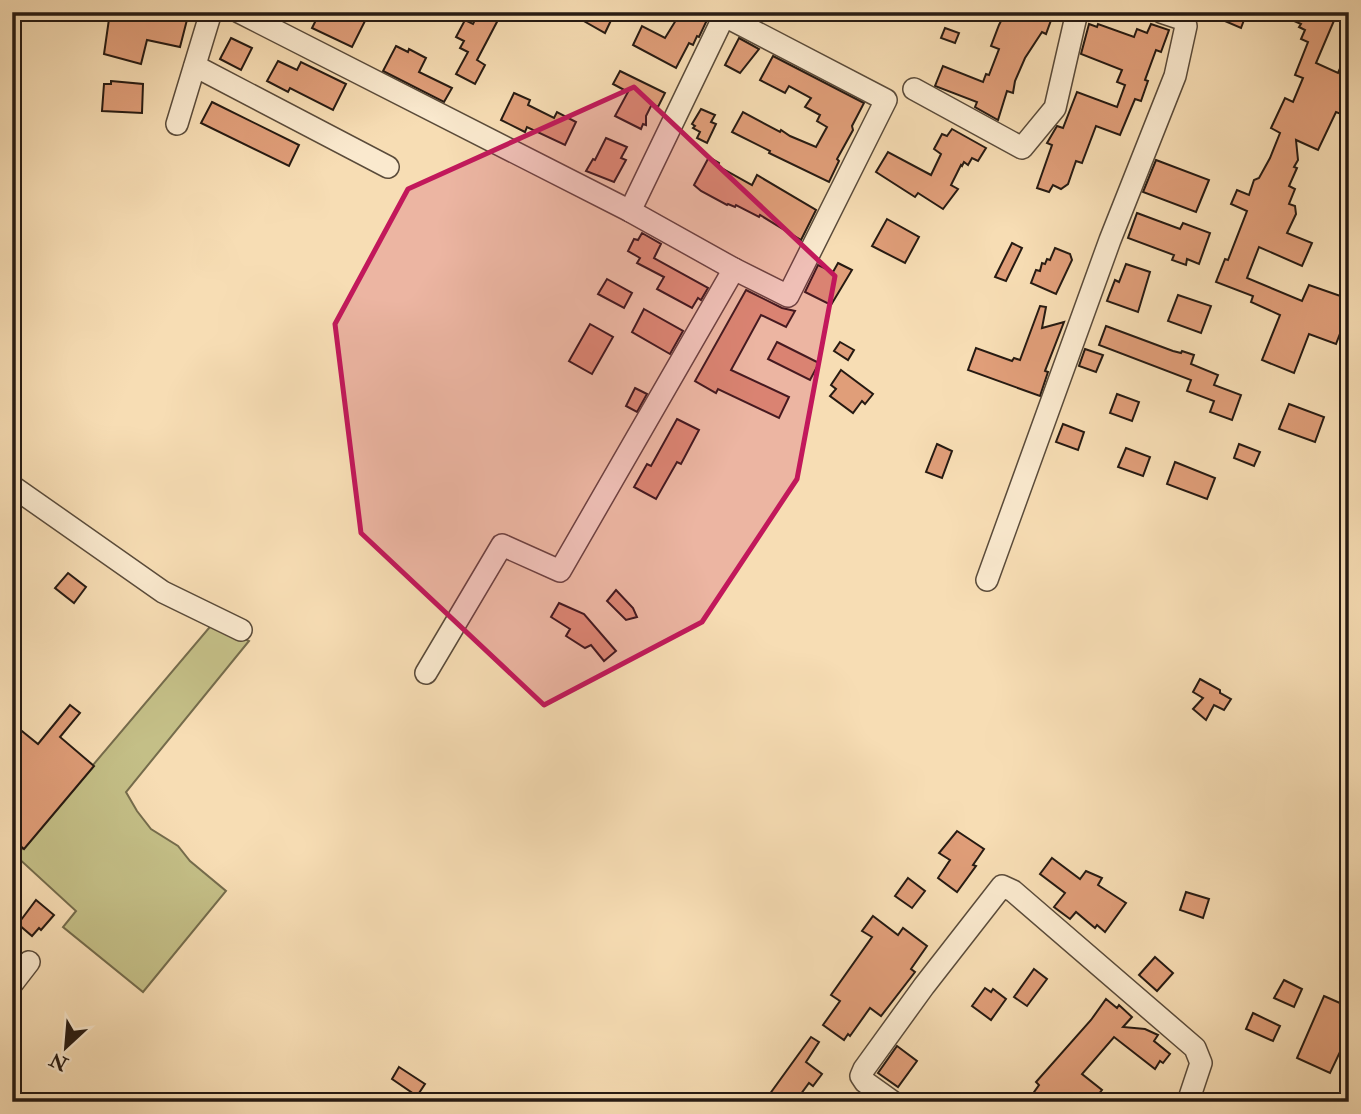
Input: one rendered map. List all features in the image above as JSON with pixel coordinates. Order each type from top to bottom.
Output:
[{"type":"street","points":[[177,124],[211,12]]},
{"type":"street","points":[[239,12],[630,211],[788,296],[886,100],[720,14],[630,211]]},
{"type":"street","points":[[914,89],[1022,148],[1055,108],[1077,12]]},
{"type":"street","points":[[988,580],[1110,240],[1175,76],[1186,26],[1182,19],[1161,12]]},
{"type":"street","points":[[195,66],[388,167]]},
{"type":"street","points":[[426,673],[502,545],[560,572],[734,269]]},
{"type":"street","points":[[12,486],[163,592],[241,630]]},
{"type":"street","points":[[893,1102],[864,1083],[864,1069],[1002,886],[1013,891],[1195,1048],[1201,1063],[1188,1102]]},
{"type":"street","points":[[12,984],[29,962]]},
{"type":"highlighted area","points":[[634,87],[835,276],[797,479],[702,622],[544,705],[361,533],[335,324],[408,189]]},
{"type":"shaded area","points":[[214,622],[249,641],[126,792],[151,829],[178,846],[190,861],[226,891],[143,992],[63,927],[76,911],[16,856]]},
{"type":"building","points":[[110,12],[123,15],[124,12],[189,12],[180,47],[147,40],[141,64],[104,54]]},
{"type":"building","points":[[320,12],[358,12],[367,17],[352,47],[312,28]]},
{"type":"building","points":[[479,12],[489,12],[499,18],[477,60],[485,65],[475,84],[456,74],[468,52],[460,48],[464,41],[456,37],[465,20],[473,24]]},
{"type":"building","points":[[615,12],[605,33],[582,20],[585,16],[578,14]]},
{"type":"building","points":[[681,12],[704,12],[707,20],[693,45],[689,43],[676,68],[633,45],[642,26],[665,38]]},
{"type":"building","points":[[1010,12],[1054,12],[1046,34],[1042,32],[1025,58],[1013,93],[1007,91],[998,120],[975,107],[977,102],[935,86],[943,66],[983,82],[986,74],[989,75],[999,49],[991,46],[999,25],[1004,15],[1008,17]]},
{"type":"building","points":[[1204,12],[1247,12],[1241,28]]},
{"type":"building","points":[[1274,12],[1328,12],[1336,16],[1316,63],[1338,73],[1349,48],[1349,117],[1336,112],[1318,150],[1296,140],[1298,160],[1294,167],[1297,168],[1289,186],[1295,189],[1289,204],[1295,206],[1296,214],[1287,233],[1312,243],[1302,266],[1259,247],[1247,278],[1302,301],[1309,285],[1349,299],[1349,310],[1336,344],[1309,334],[1294,373],[1262,360],[1280,315],[1251,302],[1253,296],[1216,282],[1225,259],[1228,260],[1247,211],[1231,204],[1237,190],[1249,195],[1254,180],[1259,178],[1280,133],[1271,128],[1285,98],[1293,102],[1303,78],[1295,75],[1308,42],[1301,39],[1305,30],[1299,27],[1301,24]]},
{"type":"building","points":[[1089,24],[1097,27],[1098,24],[1134,37],[1137,29],[1147,33],[1151,24],[1169,30],[1161,52],[1156,50],[1141,101],[1135,99],[1120,135],[1096,126],[1082,163],[1076,161],[1068,184],[1061,189],[1053,185],[1049,192],[1037,188],[1052,145],[1047,143],[1057,126],[1063,128],[1077,92],[1117,107],[1125,85],[1117,82],[1122,70],[1081,54]]},
{"type":"building","points":[[945,28],[959,33],[955,43],[941,38]]},
{"type":"building","points":[[231,38],[252,48],[241,70],[220,59]]},
{"type":"building","points":[[739,38],[759,49],[740,73],[725,65]]},
{"type":"building","points":[[396,46],[426,58],[419,72],[452,88],[444,102],[383,71]]},
{"type":"building","points":[[773,56],[864,103],[829,182],[732,132],[743,112],[816,147],[827,127],[817,121],[820,115],[805,107],[811,98],[789,86],[785,93],[760,80]]},
{"type":"building","points":[[278,61],[297,70],[301,62],[346,84],[333,110],[290,88],[288,92],[267,81]]},
{"type":"building","points":[[620,71],[665,93],[658,107],[652,104],[646,116],[646,125],[643,124],[641,129],[615,116],[628,92],[613,84]]},
{"type":"building","points":[[111,81],[143,84],[142,113],[102,111],[104,84],[111,84]]},
{"type":"building","points":[[514,93],[530,100],[528,105],[554,118],[557,112],[576,122],[565,145],[527,127],[525,132],[501,120]]},
{"type":"building","points":[[212,102],[299,145],[289,166],[201,123]]},
{"type":"building","points":[[701,109],[715,115],[711,122],[716,124],[707,143],[697,138],[700,132],[693,128],[695,126],[692,124]]},
{"type":"building","points":[[952,129],[986,148],[978,161],[972,158],[968,165],[964,162],[961,165],[951,185],[958,189],[943,209],[918,193],[915,197],[876,172],[888,152],[931,175],[941,154],[934,149],[942,134],[947,136]]},
{"type":"building","points":[[606,138],[627,147],[621,158],[626,160],[614,182],[586,171]]},
{"type":"building","points":[[709,157],[719,163],[718,166],[752,185],[757,175],[816,210],[801,240],[760,215],[759,217],[736,205],[727,205],[694,185]]},
{"type":"building","points":[[1156,160],[1209,180],[1196,212],[1143,192]]},
{"type":"building","points":[[1137,213],[1180,229],[1183,223],[1210,233],[1199,264],[1187,259],[1186,265],[1172,260],[1174,255],[1128,238]]},
{"type":"building","points":[[887,219],[919,237],[905,263],[872,246]]},
{"type":"building","points":[[642,233],[661,244],[654,258],[708,288],[692,308],[657,289],[664,277],[637,263],[640,258],[628,251],[634,239],[638,240]]},
{"type":"building","points":[[1012,243],[1022,248],[1006,281],[995,277]]},
{"type":"building","points":[[1055,248],[1070,254],[1072,260],[1056,294],[1031,283],[1036,270],[1040,271],[1042,263],[1050,260]]},
{"type":"building","points":[[838,263],[852,270],[831,305],[805,292],[818,265],[833,272]]},
{"type":"building","points":[[1126,264],[1150,272],[1138,312],[1107,301],[1115,280],[1119,282]]},
{"type":"building","points":[[607,279],[632,293],[624,308],[598,294]]},
{"type":"building","points":[[746,290],[782,308],[795,311],[786,327],[761,315],[731,370],[789,397],[779,418],[718,389],[716,393],[695,381]]},
{"type":"building","points":[[1178,295],[1211,306],[1201,333],[1168,321]]},
{"type":"building","points":[[1040,306],[1046,307],[1042,328],[1064,322],[1045,371],[1048,372],[1040,396],[968,370],[976,348],[1012,361],[1014,358],[1020,360]]},
{"type":"building","points":[[644,309],[683,331],[670,354],[632,332]]},
{"type":"building","points":[[590,324],[613,337],[592,374],[569,361]]},
{"type":"building","points":[[1106,326],[1173,351],[1194,355],[1191,364],[1218,375],[1214,385],[1241,395],[1232,420],[1210,412],[1214,401],[1187,391],[1191,380],[1099,345]]},
{"type":"building","points":[[777,342],[819,363],[810,380],[768,359]]},
{"type":"building","points":[[840,342],[854,350],[848,360],[834,351]]},
{"type":"building","points":[[1085,349],[1103,355],[1096,372],[1079,366]]},
{"type":"building","points":[[841,370],[873,394],[865,404],[862,401],[853,413],[830,396],[836,389],[831,385]]},
{"type":"building","points":[[635,388],[647,394],[637,412],[626,406]]},
{"type":"building","points":[[1117,394],[1139,402],[1132,421],[1110,413]]},
{"type":"building","points":[[1289,404],[1324,417],[1315,442],[1279,429]]},
{"type":"building","points":[[677,419],[699,430],[681,464],[677,462],[656,499],[634,487],[647,464],[651,466]]},
{"type":"building","points":[[1063,424],[1084,432],[1078,450],[1056,442]]},
{"type":"building","points":[[937,444],[952,451],[942,478],[926,472]]},
{"type":"building","points":[[1239,444],[1260,452],[1254,466],[1234,458]]},
{"type":"building","points":[[1126,448],[1150,457],[1143,476],[1118,467]]},
{"type":"building","points":[[1175,462],[1215,478],[1207,499],[1167,484]]},
{"type":"building","points":[[68,573],[86,587],[74,603],[55,588]]},
{"type":"building","points":[[616,590],[633,608],[637,617],[626,620],[607,601]]},
{"type":"building","points":[[559,603],[584,614],[616,651],[604,661],[591,645],[585,648],[566,636],[570,629],[551,617]]},
{"type":"building","points":[[1200,679],[1231,699],[1224,710],[1214,705],[1206,720],[1193,709],[1203,698],[1193,692]]},
{"type":"building","points":[[70,705],[80,713],[60,737],[94,766],[24,849],[12,839],[12,723],[38,744]]},
{"type":"building","points":[[957,831],[984,849],[973,865],[976,866],[957,892],[938,878],[950,860],[939,853]]},
{"type":"building","points":[[1052,858],[1080,879],[1086,871],[1102,878],[1098,885],[1126,903],[1105,932],[1097,925],[1095,928],[1076,912],[1070,919],[1054,907],[1065,893],[1040,874]]},
{"type":"building","points":[[908,878],[925,891],[912,908],[895,896]]},
{"type":"building","points":[[1186,892],[1209,899],[1203,918],[1180,910]]},
{"type":"building","points":[[36,900],[54,915],[32,936],[18,924]]},
{"type":"building","points":[[873,916],[898,935],[903,928],[927,946],[911,969],[915,972],[881,1016],[870,1008],[850,1036],[848,1034],[844,1040],[823,1025],[840,1001],[831,995],[872,937],[862,931]]},
{"type":"building","points":[[1155,957],[1173,973],[1157,991],[1139,975]]},
{"type":"building","points":[[1034,969],[1047,979],[1027,1006],[1014,997]]},
{"type":"building","points":[[1284,980],[1302,989],[1294,1007],[1274,998]]},
{"type":"building","points":[[985,988],[991,992],[993,989],[1006,999],[991,1020],[972,1006]]},
{"type":"building","points":[[1324,996],[1349,1007],[1349,1033],[1330,1073],[1297,1058]]},
{"type":"building","points":[[1106,999],[1117,1008],[1119,1005],[1132,1017],[1123,1027],[1145,1029],[1158,1035],[1154,1041],[1170,1054],[1163,1063],[1160,1061],[1155,1069],[1114,1037],[1082,1074],[1102,1090],[1098,1095],[1106,1102],[1027,1102],[1039,1085],[1036,1082]]},
{"type":"building","points":[[1253,1013],[1280,1026],[1273,1041],[1246,1029]]},
{"type":"building","points":[[811,1037],[819,1042],[806,1062],[822,1074],[813,1086],[809,1083],[795,1102],[764,1102]]},
{"type":"building","points":[[897,1046],[917,1061],[898,1087],[878,1073]]},
{"type":"building","points":[[399,1067],[425,1084],[417,1096],[392,1079]]}]
